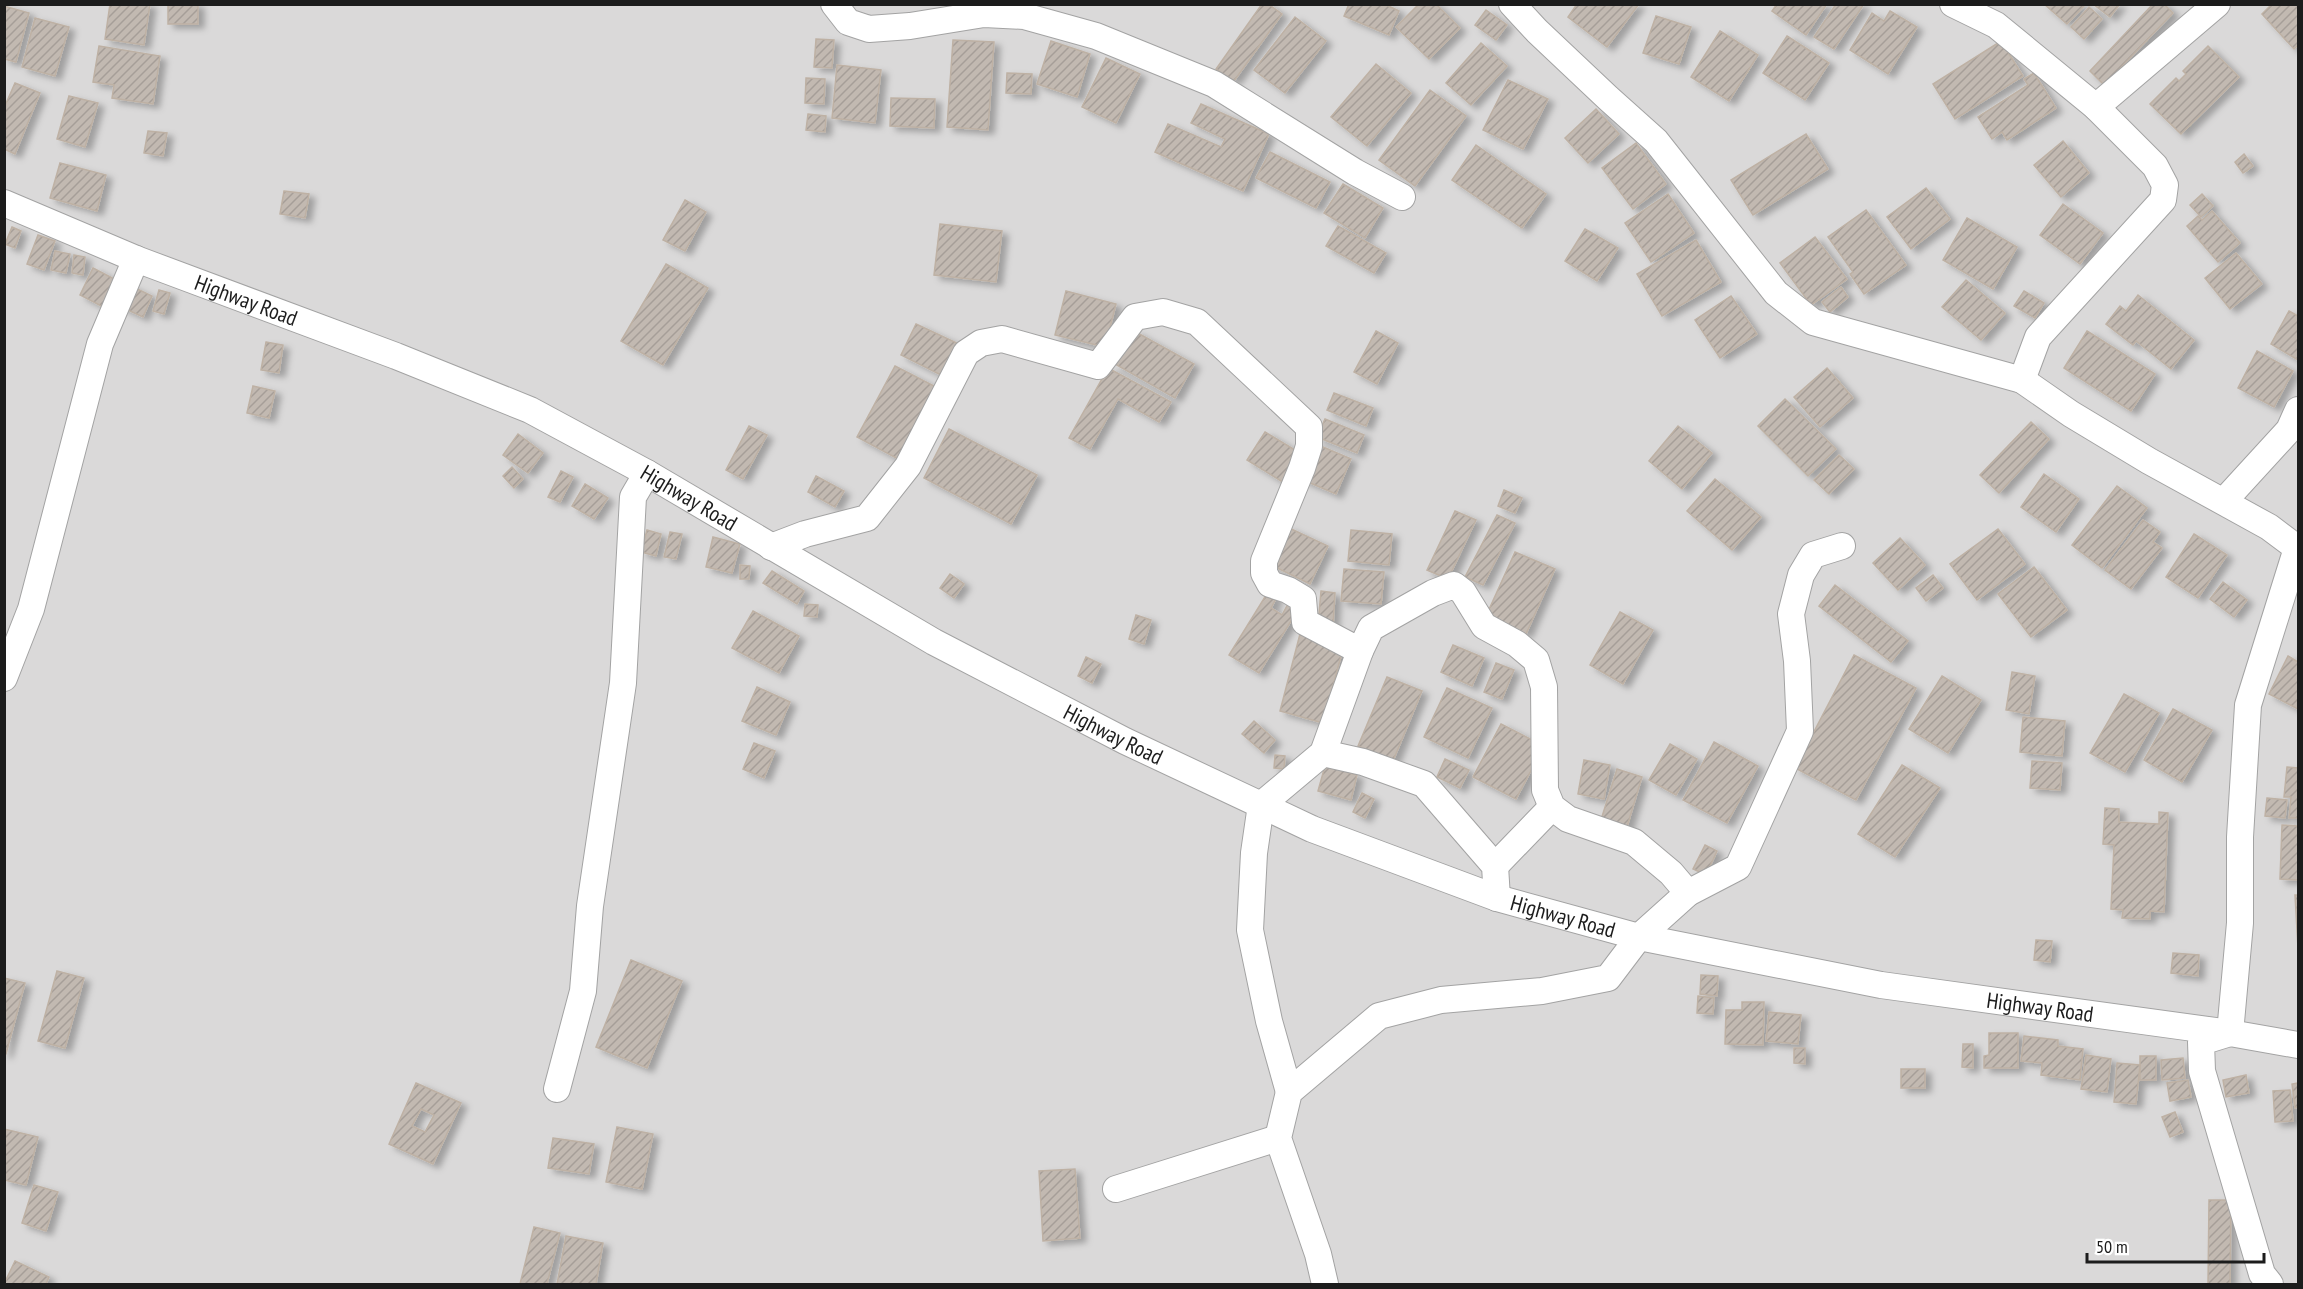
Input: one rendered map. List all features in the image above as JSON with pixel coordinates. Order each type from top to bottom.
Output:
[{"type":"street","points":[[834,4],[848,22],[868,29],[910,26],[984,14],[1024,16],[1096,36],[1214,84],[1354,172],[1402,197]]},
{"type":"street","points":[[1512,4],[1545,39],[1656,141],[1776,293],[1813,322],[2022,381],[2071,414],[2269,527],[2298,548],[2248,705],[2240,837],[2240,923],[2230,1033],[2201,1042],[2202,1071],[2262,1274],[2270,1284]]},
{"type":"street","points":[[1953,4],[1996,25],[2096,107],[2155,166],[2165,185],[2163,200],[2038,337],[2022,381]]},
{"type":"street","points":[[2096,107],[2217,4]]},
{"type":"street","name":"Highway Road","points":[[4,203],[136,259],[396,356],[530,410],[647,473],[934,642],[1125,741],[1312,829],[1497,898],[1639,937],[1881,986],[2230,1033],[2298,1045]]},
{"type":"street","points":[[4,678],[31,609],[100,344],[136,259]]},
{"type":"street","points":[[771,547],[805,534],[867,518],[908,466],[966,353],[981,343],[1002,339],[1098,366],[1135,317],[1163,312],[1197,322],[1309,427],[1309,446],[1296,486],[1264,561],[1264,573],[1270,584],[1288,590],[1303,599],[1305,622],[1360,651]]},
{"type":"street","points":[[2224,501],[2289,430],[2298,410]]},
{"type":"street","points":[[557,1089],[584,991],[590,906],[623,683],[633,496],[647,473]]},
{"type":"street","points":[[1289,1092],[1379,1016],[1441,1000],[1542,991],[1608,978],[1639,937],[1688,893],[1738,867],[1800,731],[1797,661],[1791,614],[1801,576],[1813,555],[1842,546]]},
{"type":"street","points":[[1325,1284],[1318,1254],[1278,1138],[1289,1092],[1269,1021],[1250,930],[1254,853],[1261,805],[1323,753],[1360,651],[1371,628],[1433,592],[1455,585],[1484,626],[1517,644],[1536,660],[1544,687],[1545,790],[1552,807],[1569,819],[1634,842],[1671,873],[1688,893]]},
{"type":"street","points":[[1323,753],[1363,762],[1424,784],[1495,866],[1497,898]]},
{"type":"street","points":[[1495,866],[1552,807]]},
{"type":"street","points":[[1116,1189],[1278,1138]]},
{"type":"shaded area","points":[[5,5],[2298,5],[2298,1284],[5,1284]]},
{"type":"building","points":[[110,4],[150,4],[144,45],[105,39]]},
{"type":"building","points":[[168,4],[198,4],[198,24],[168,24]]},
{"type":"building","points":[[1262,4],[1268,4],[1282,14],[1234,81],[1216,69]]},
{"type":"building","points":[[1349,4],[1384,4],[1399,11],[1389,35],[1344,16]]},
{"type":"building","points":[[1419,4],[1436,4],[1460,28],[1429,59],[1396,27]]},
{"type":"building","points":[[1577,4],[1639,4],[1607,47],[1568,17]]},
{"type":"building","points":[[1777,4],[1827,4],[1806,35],[1772,11]]},
{"type":"building","points":[[1836,4],[1864,4],[1834,49],[1814,37]]},
{"type":"building","points":[[2044,4],[2085,4],[2085,5],[2067,24]]},
{"type":"building","points":[[2093,4],[2120,4],[2110,17]]},
{"type":"building","points":[[2153,4],[2164,4],[2173,13],[2104,85],[2090,71]]},
{"type":"building","points":[[2272,4],[2298,4],[2298,45],[2294,49],[2262,14]]},
{"type":"building","points":[[4,6],[29,13],[16,62],[4,59]]},
{"type":"building","points":[[2089,7],[2102,19],[2084,39],[2071,27]]},
{"type":"building","points":[[1486,10],[1507,25],[1496,40],[1475,25]]},
{"type":"building","points":[[1890,11],[1917,27],[1888,74],[1850,50],[1872,13],[1884,21]]},
{"type":"building","points":[[1656,16],[1691,27],[1679,64],[1643,53]]},
{"type":"building","points":[[1295,17],[1326,41],[1285,93],[1254,70]]},
{"type":"building","points":[[35,18],[69,27],[55,76],[22,67]]},
{"type":"building","points":[[1720,31],[1758,55],[1729,101],[1691,77]]},
{"type":"building","points":[[1787,36],[1829,63],[1805,100],[1763,73]]},
{"type":"building","points":[[816,39],[834,40],[832,68],[814,67]]},
{"type":"building","points":[[953,40],[994,42],[988,130],[947,127]]},
{"type":"building","points":[[1051,41],[1090,54],[1077,97],[1037,84]]},
{"type":"building","points":[[2001,41],[2023,76],[1955,119],[1933,84]]},
{"type":"building","points":[[1481,43],[1507,66],[1471,105],[1446,83]]},
{"type":"building","points":[[99,46],[160,56],[153,104],[112,98],[114,85],[93,82]]},
{"type":"building","points":[[2208,46],[2239,77],[2181,134],[2150,104],[2176,78],[2179,81],[2186,74],[2183,71]]},
{"type":"building","points":[[1106,58],[1140,74],[1116,123],[1082,107]]},
{"type":"building","points":[[1376,64],[1411,93],[1367,146],[1331,117]]},
{"type":"building","points":[[837,65],[881,70],[875,123],[832,118]]},
{"type":"building","points":[[1007,73],[1032,74],[1031,94],[1006,93]]},
{"type":"building","points":[[2034,73],[2056,108],[2007,140],[2002,132],[1992,139],[1978,117],[2028,85],[2024,79]]},
{"type":"building","points":[[806,78],[825,79],[824,104],[805,103]]},
{"type":"building","points":[[1508,80],[1548,99],[1523,149],[1483,130]]},
{"type":"building","points":[[15,83],[40,93],[15,154],[4,149],[4,108]]},
{"type":"building","points":[[1430,90],[1466,116],[1415,186],[1379,160]]},
{"type":"building","points":[[69,96],[98,103],[85,147],[57,139]]},
{"type":"building","points":[[891,98],[935,99],[934,128],[890,126]]},
{"type":"building","points":[[1201,104],[1269,134],[1243,191],[1155,152],[1168,124],[1221,147],[1225,139],[1191,123]]},
{"type":"building","points":[[1596,109],[1619,134],[1588,163],[1565,138]]},
{"type":"building","points":[[808,114],[826,116],[825,132],[806,130]]},
{"type":"building","points":[[148,131],[167,133],[163,156],[144,153]]},
{"type":"building","points":[[1806,134],[1828,169],[1753,215],[1731,180]]},
{"type":"building","points":[[2063,141],[2089,173],[2061,197],[2034,165]]},
{"type":"building","points":[[1636,143],[1666,184],[1633,209],[1602,168]]},
{"type":"building","points":[[1476,145],[1546,194],[1522,228],[1452,180]]},
{"type":"building","points":[[1270,152],[1330,182],[1316,208],[1256,178]]},
{"type":"building","points":[[2244,154],[2253,166],[2243,173],[2235,162]]},
{"type":"building","points":[[60,163],[106,175],[97,211],[50,198]]},
{"type":"building","points":[[1343,184],[1383,208],[1365,238],[1324,213]]},
{"type":"building","points":[[1926,188],[1950,219],[1911,249],[1887,217]]},
{"type":"building","points":[[284,191],[309,194],[305,218],[280,214]]},
{"type":"building","points":[[1668,194],[1694,233],[1651,262],[1625,223]]},
{"type":"building","points":[[2202,194],[2213,206],[2201,217],[2190,205]]},
{"type":"building","points":[[685,200],[706,212],[685,251],[663,240]]},
{"type":"building","points":[[2063,204],[2103,233],[2080,264],[2040,235]]},
{"type":"building","points":[[1866,210],[1906,265],[1864,294],[1850,274],[1853,272],[1828,237]]},
{"type":"building","points":[[2212,211],[2240,243],[2218,262],[2187,226],[2198,216],[2202,220]]},
{"type":"building","points":[[1967,218],[2017,247],[1993,289],[1943,260]]},
{"type":"building","points":[[940,224],[1002,231],[996,282],[934,275]]},
{"type":"building","points":[[1338,226],[1386,253],[1374,273],[1326,246]]},
{"type":"building","points":[[12,227],[21,231],[15,248],[5,244]]},
{"type":"building","points":[[1585,229],[1618,248],[1597,281],[1565,261]]},
{"type":"building","points":[[38,235],[55,241],[44,270],[27,264]]},
{"type":"building","points":[[1815,237],[1847,279],[1811,305],[1780,263]]},
{"type":"building","points":[[1696,240],[1721,282],[1662,316],[1637,274]]},
{"type":"building","points":[[55,251],[70,254],[66,273],[51,270]]},
{"type":"building","points":[[2236,253],[2262,284],[2230,309],[2205,278]]},
{"type":"building","points":[[74,255],[85,257],[83,275],[72,273]]},
{"type":"building","points":[[666,264],[708,288],[663,365],[621,341]]},
{"type":"building","points":[[93,268],[122,283],[109,310],[80,295]]},
{"type":"building","points":[[1966,280],[2005,313],[1981,340],[1942,307]]},
{"type":"building","points":[[129,285],[152,296],[143,317],[119,306]]},
{"type":"building","points":[[1841,287],[1848,297],[1830,312],[1822,302]]},
{"type":"building","points":[[159,290],[170,293],[164,314],[153,311]]},
{"type":"building","points":[[1066,291],[1116,304],[1105,347],[1055,335]]},
{"type":"building","points":[[2024,291],[2044,303],[2035,318],[2014,306]]},
{"type":"building","points":[[2138,295],[2194,340],[2171,369],[2136,341],[2133,345],[2106,324],[2120,306],[2126,311]]},
{"type":"building","points":[[1731,296],[1757,334],[1720,358],[1695,320]]},
{"type":"building","points":[[2289,311],[2298,316],[2298,360],[2271,344]]},
{"type":"building","points":[[916,324],[959,344],[943,376],[901,355]]},
{"type":"building","points":[[1134,331],[1194,364],[1175,398],[1115,364]]},
{"type":"building","points":[[1376,331],[1398,343],[1377,384],[1354,372]]},
{"type":"building","points":[[2087,331],[2155,374],[2131,411],[2064,368]]},
{"type":"building","points":[[266,342],[283,345],[279,373],[261,370]]},
{"type":"building","points":[[2257,351],[2293,371],[2274,407],[2238,388]]},
{"type":"building","points":[[895,366],[938,388],[900,460],[857,437]]},
{"type":"building","points":[[1108,368],[1171,402],[1159,422],[1118,399],[1090,449],[1069,438]]},
{"type":"building","points":[[1827,368],[1853,398],[1820,427],[1794,397]]},
{"type":"building","points":[[253,386],[275,391],[269,418],[247,413]]},
{"type":"building","points":[[1334,393],[1373,408],[1366,426],[1327,410]]},
{"type":"building","points":[[1785,399],[1836,449],[1808,476],[1758,426]]},
{"type":"building","points":[[1325,419],[1364,435],[1357,453],[1317,437]]},
{"type":"building","points":[[2031,422],[2049,439],[1999,493],[1980,475]]},
{"type":"building","points":[[749,426],[767,435],[743,479],[726,470]]},
{"type":"building","points":[[1678,426],[1712,453],[1682,489],[1649,461]]},
{"type":"building","points":[[949,429],[1037,475],[1011,524],[924,478]]},
{"type":"building","points":[[1265,432],[1305,456],[1286,484],[1247,460]]},
{"type":"building","points":[[518,434],[543,453],[528,473],[503,455]]},
{"type":"building","points":[[1316,444],[1351,459],[1336,494],[1301,479]]},
{"type":"building","points":[[1839,455],[1854,469],[1829,494],[1814,480]]},
{"type":"building","points":[[512,467],[523,479],[514,488],[503,476]]},
{"type":"building","points":[[561,471],[573,477],[560,502],[548,497]]},
{"type":"building","points":[[2044,474],[2079,499],[2056,532],[2021,507]]},
{"type":"building","points":[[816,476],[844,491],[835,507],[808,492]]},
{"type":"building","points":[[1715,479],[1761,517],[1732,550],[1687,511]]},
{"type":"building","points":[[585,484],[608,498],[594,519],[572,506]]},
{"type":"building","points":[[2117,486],[2147,508],[2102,568],[2072,545]]},
{"type":"building","points":[[1504,490],[1522,498],[1515,513],[1498,506]]},
{"type":"building","points":[[1455,511],[1476,520],[1448,579],[1427,570]]},
{"type":"building","points":[[1497,515],[1515,523],[1483,585],[1465,577]]},
{"type":"building","points":[[2143,520],[2160,532],[2153,542],[2162,548],[2131,589],[2105,570]]},
{"type":"building","points":[[1287,527],[1328,546],[1310,584],[1269,564]]},
{"type":"building","points":[[1998,529],[2025,564],[1977,600],[1950,564]]},
{"type":"building","points":[[647,530],[661,534],[656,556],[641,552]]},
{"type":"building","points":[[1351,530],[1392,534],[1389,565],[1348,561]]},
{"type":"building","points":[[670,532],[682,534],[676,559],[664,557]]},
{"type":"building","points":[[2194,534],[2227,555],[2198,598],[2166,577]]},
{"type":"building","points":[[713,537],[740,544],[732,573],[706,567]]},
{"type":"building","points":[[1900,538],[1925,565],[1898,590],[1873,563]]},
{"type":"building","points":[[1515,552],[1555,569],[1526,634],[1486,616]]},
{"type":"building","points":[[740,565],[750,566],[749,579],[740,579]]},
{"type":"building","points":[[2034,567],[2067,610],[2031,637],[1998,594]]},
{"type":"building","points":[[1344,569],[1384,572],[1381,604],[1341,601]]},
{"type":"building","points":[[772,571],[804,591],[797,604],[763,583]]},
{"type":"building","points":[[950,574],[964,584],[954,598],[940,588]]},
{"type":"building","points":[[1933,575],[1943,588],[1926,601],[1916,588]]},
{"type":"building","points":[[2223,582],[2247,600],[2234,617],[2210,599]]},
{"type":"building","points":[[1835,585],[1908,641],[1891,662],[1819,606]]},
{"type":"building","points":[[1321,591],[1335,593],[1333,626],[1318,625]]},
{"type":"building","points":[[1268,592],[1277,597],[1271,608],[1282,615],[1289,602],[1299,608],[1259,673],[1229,655]]},
{"type":"building","points":[[805,604],[818,605],[817,617],[804,616]]},
{"type":"building","points":[[753,611],[799,636],[779,673],[732,648]]},
{"type":"building","points":[[1620,612],[1653,630],[1623,684],[1590,665]]},
{"type":"building","points":[[1136,615],[1151,620],[1144,644],[1129,639]]},
{"type":"building","points":[[1300,634],[1344,645],[1323,723],[1280,711]]},
{"type":"building","points":[[1453,645],[1484,658],[1472,686],[1441,672]]},
{"type":"building","points":[[1854,655],[1916,688],[1856,800],[1795,768]]},
{"type":"building","points":[[2288,656],[2298,662],[2298,709],[2269,694]]},
{"type":"building","points":[[1086,657],[1101,664],[1092,683],[1078,676]]},
{"type":"building","points":[[1496,663],[1514,670],[1502,699],[1484,692]]},
{"type":"building","points":[[2012,672],[2035,676],[2029,714],[2006,710]]},
{"type":"building","points":[[1942,676],[1981,700],[1948,753],[1909,729]]},
{"type":"building","points":[[1387,677],[1422,691],[1393,761],[1358,746]]},
{"type":"building","points":[[757,687],[790,702],[776,735],[742,721]]},
{"type":"building","points":[[1447,688],[1492,708],[1468,758],[1424,737]]},
{"type":"building","points":[[2124,694],[2159,713],[2125,772],[2090,753]]},
{"type":"building","points":[[2173,709],[2212,730],[2182,782],[2144,760]]},
{"type":"building","points":[[2023,717],[2065,721],[2062,756],[2020,752]]},
{"type":"building","points":[[1254,721],[1275,740],[1264,753],[1242,734]]},
{"type":"building","points":[[1501,724],[1544,746],[1516,799],[1473,777]]},
{"type":"building","points":[[1714,742],[1758,766],[1727,823],[1683,800]]},
{"type":"building","points":[[754,743],[775,751],[764,778],[743,769]]},
{"type":"building","points":[[1670,744],[1697,759],[1676,795],[1649,780]]},
{"type":"building","points":[[1275,755],[1285,756],[1284,769],[1274,768]]},
{"type":"building","points":[[1445,759],[1469,770],[1460,788],[1437,777]]},
{"type":"building","points":[[1584,760],[1610,765],[1604,799],[1578,794]]},
{"type":"building","points":[[2032,761],[2062,763],[2060,790],[2030,788]]},
{"type":"building","points":[[1902,765],[1940,788],[1895,857],[1858,834]]},
{"type":"building","points":[[1325,766],[1357,775],[1351,800],[1318,791]]},
{"type":"building","points":[[2287,767],[2298,768],[2298,818],[2289,818],[2291,797],[2284,797]]},
{"type":"building","points":[[1617,769],[1642,777],[1626,830],[1600,823]]},
{"type":"building","points":[[1362,793],[1374,799],[1365,818],[1353,812]]},
{"type":"building","points":[[2267,798],[2287,800],[2285,818],[2265,816]]},
{"type":"building","points":[[2105,808],[2119,809],[2119,822],[2159,824],[2159,812],[2168,813],[2164,912],[2150,911],[2150,919],[2122,918],[2123,910],[2111,909],[2114,845],[2103,844]]},
{"type":"building","points":[[2282,825],[2298,826],[2298,880],[2280,879]]},
{"type":"building","points":[[1705,845],[1717,851],[1706,875],[1693,869]]},
{"type":"building","points":[[2295,895],[2298,895],[2298,948]]},
{"type":"building","points":[[2036,940],[2052,941],[2050,962],[2034,960]]},
{"type":"building","points":[[2173,953],[2199,955],[2198,976],[2171,973]]},
{"type":"building","points":[[631,960],[682,981],[647,1068],[596,1047]]},
{"type":"building","points":[[57,971],[84,978],[65,1048],[38,1041]]},
{"type":"building","points":[[1701,975],[1718,976],[1717,996],[1700,994]]},
{"type":"building","points":[[4,978],[25,983],[6,1054],[4,1054]]},
{"type":"building","points":[[1698,996],[1714,998],[1713,1014],[1697,1013]]},
{"type":"building","points":[[1742,1002],[1764,1002],[1763,1045],[1725,1044],[1726,1010],[1742,1010]]},
{"type":"building","points":[[1769,1012],[1801,1015],[1798,1044],[1766,1041]]},
{"type":"building","points":[[1989,1033],[2018,1033],[2018,1068],[1984,1068],[1984,1056],[1989,1055]]},
{"type":"building","points":[[2024,1036],[2058,1040],[2058,1046],[2083,1049],[2080,1080],[2041,1075],[2042,1063],[2021,1061]]},
{"type":"building","points":[[1963,1044],[1973,1044],[1973,1068],[1962,1067]]},
{"type":"building","points":[[1794,1048],[1805,1048],[1805,1064],[1794,1063]]},
{"type":"building","points":[[2086,1055],[2111,1059],[2107,1092],[2081,1089]]},
{"type":"building","points":[[2140,1056],[2156,1056],[2156,1080],[2140,1080]]},
{"type":"building","points":[[2183,1058],[2185,1078],[2162,1080],[2161,1060]]},
{"type":"building","points":[[2117,1063],[2140,1065],[2136,1104],[2114,1102]]},
{"type":"building","points":[[1901,1069],[1925,1069],[1925,1088],[1901,1088]]},
{"type":"building","points":[[2246,1075],[2249,1093],[2226,1097],[2223,1080]]},
{"type":"building","points":[[2188,1080],[2191,1097],[2170,1101],[2167,1083]]},
{"type":"building","points":[[416,1083],[461,1103],[433,1164],[389,1144]],"holes":[[[421,1109],[434,1115],[425,1132],[412,1126]]]},
{"type":"building","points":[[2298,1083],[2298,1107],[2295,1108],[2292,1084]]},
{"type":"building","points":[[2290,1090],[2293,1121],[2275,1122],[2273,1091]]},
{"type":"building","points":[[2175,1112],[2183,1132],[2170,1137],[2162,1117]]},
{"type":"building","points":[[617,1127],[653,1134],[642,1189],[606,1182]]},
{"type":"building","points":[[4,1129],[38,1137],[26,1185],[4,1180]]},
{"type":"building","points":[[553,1138],[594,1144],[589,1174],[548,1168]]},
{"type":"building","points":[[1075,1169],[1080,1238],[1043,1241],[1039,1171]]},
{"type":"building","points":[[34,1185],[58,1192],[46,1231],[22,1223]]},
{"type":"building","points":[[2209,1200],[2231,1200],[2230,1284],[2208,1284]]},
{"type":"building","points":[[534,1227],[560,1233],[547,1284],[520,1284]]},
{"type":"building","points":[[566,1236],[603,1243],[596,1284],[557,1284]]},
{"type":"building","points":[[15,1261],[49,1277],[46,1284],[4,1284]]}]
